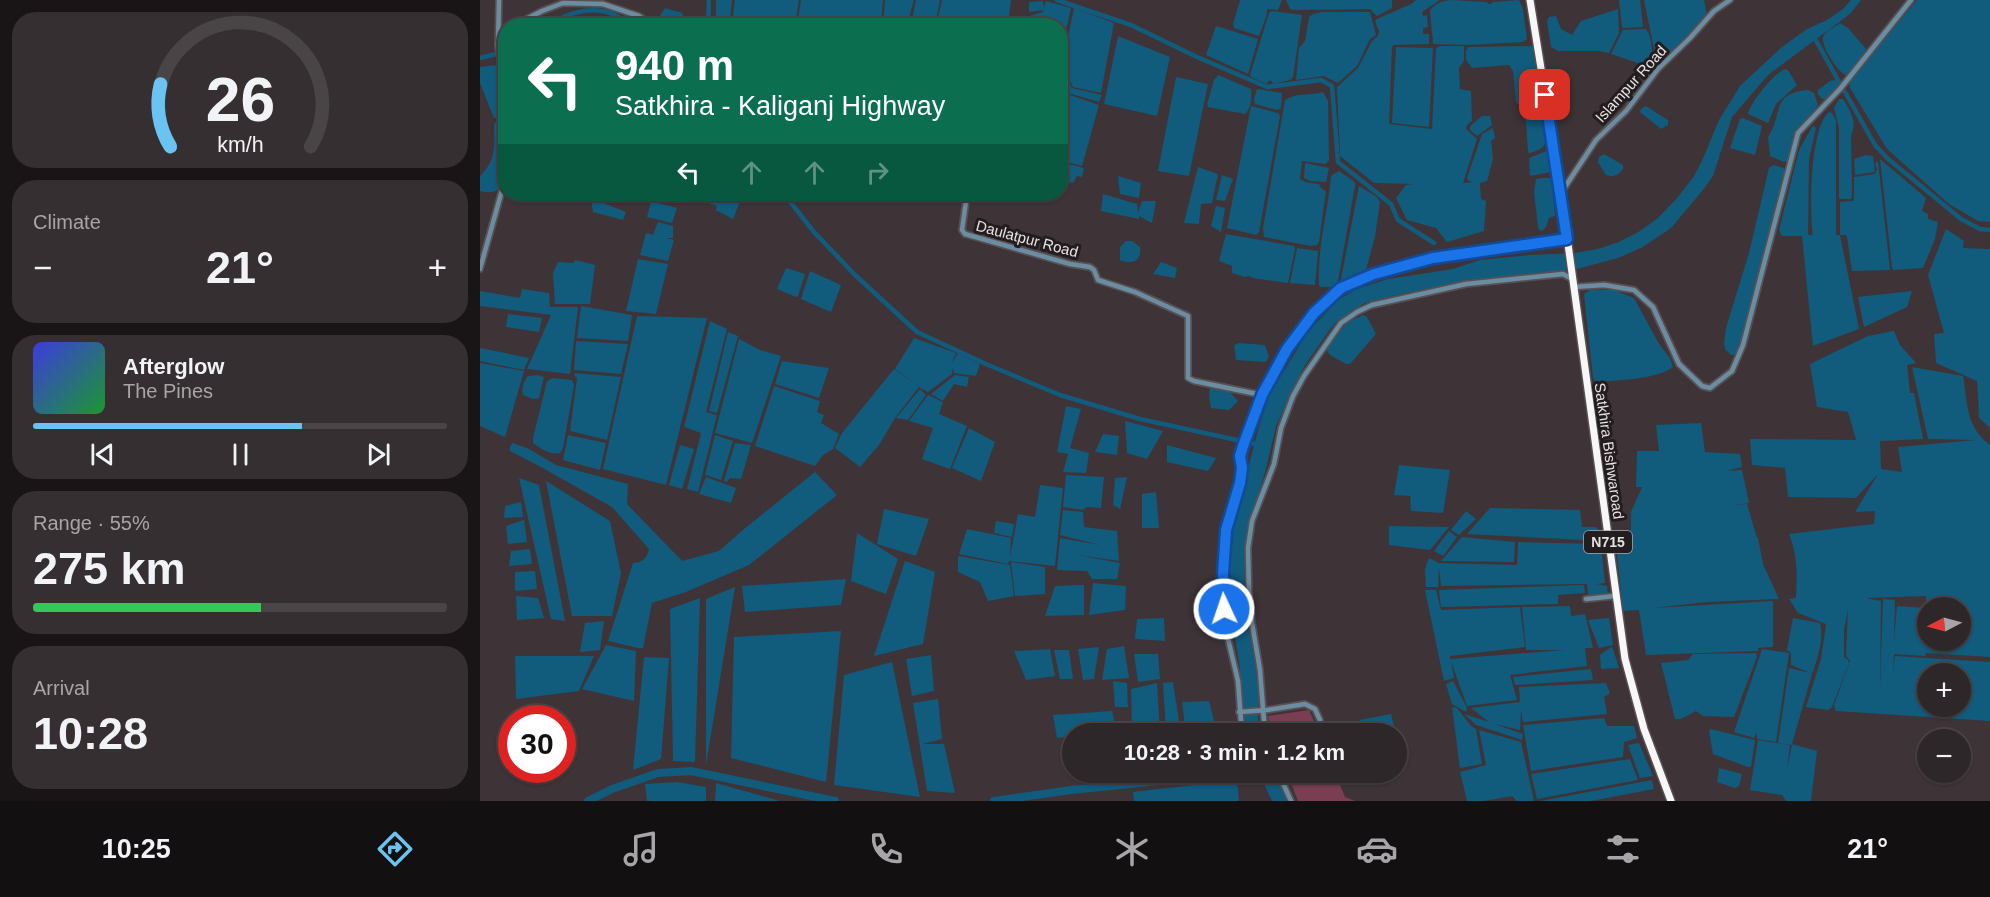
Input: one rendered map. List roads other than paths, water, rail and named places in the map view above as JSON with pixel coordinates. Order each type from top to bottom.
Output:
[{"type":"highway","points":[[1530,0],[1567,242]]},
{"type":"highway","name":"N715","points":[[1567,242],[1572,280]]},
{"type":"highway","name":"Satkhira Bishwaroad","points":[[1572,280],[1624,659],[1650,748],[1671,801]]},
{"type":"street","points":[[498,18],[499,0]]},
{"type":"street","name":"Islampur Road","points":[[1561,193],[1596,140],[1626,111],[1658,69],[1714,11],[1730,0]]},
{"type":"street","points":[[1264,723],[1260,670],[1249,593],[1248,548],[1252,521],[1274,464],[1281,428],[1293,396],[1304,375],[1341,323],[1357,312],[1372,306],[1406,297],[1466,284],[1563,274],[1572,280],[1634,290],[1653,307],[1680,364],[1702,386],[1710,388],[1732,371],[1743,345],[1798,133],[1840,89],[1911,0]]},
{"type":"street","points":[[527,18],[563,3],[603,4],[642,18]]},
{"type":"street","points":[[480,269],[499,201]]},
{"type":"street","name":"Daulatpur Road","points":[[966,201],[962,230],[965,234],[1070,264],[1090,267],[1095,270],[1098,279],[1135,292],[1188,316],[1188,378],[1262,395]]},
{"type":"street","points":[[1241,723],[1238,681],[1225,626],[1223,574],[1226,530],[1240,483],[1242,468],[1240,456],[1243,446],[1262,395],[1287,349],[1314,313],[1341,288],[1363,278],[1433,258],[1567,242]]},
{"type":"street","points":[[1586,599],[1615,596]]},
{"type":"street","points":[[1240,711],[1262,711],[1309,705],[1315,709],[1320,720]]},
{"type":"street","points":[[1283,783],[1291,801]]},
{"type":"water","points":[[716,0],[732,0],[730,18],[716,17]]},
{"type":"water","points":[[735,0],[799,0],[796,18],[733,18]]},
{"type":"water","points":[[801,0],[883,0],[882,18],[798,18]]},
{"type":"water","points":[[885,0],[914,0],[909,18],[884,18]]},
{"type":"water","points":[[916,0],[940,0],[936,18],[912,18]]},
{"type":"water","points":[[942,0],[1011,0],[1009,18],[938,18]]},
{"type":"water","points":[[1240,0],[1282,0],[1278,10],[1267,9],[1259,36],[1234,28],[1233,24]]},
{"type":"water","points":[[1286,0],[1392,0],[1392,8],[1377,16],[1370,9],[1295,10],[1290,9]]},
{"type":"water","points":[[1416,0],[1440,0],[1422,12],[1423,16],[1427,15],[1428,27],[1423,28],[1423,34],[1429,34],[1429,44],[1394,45],[1392,47],[1389,124],[1432,129],[1436,48],[1464,46],[1464,61],[1459,68],[1460,89],[1471,91],[1472,121],[1466,129],[1477,139],[1463,183],[1473,182],[1467,178],[1482,134],[1493,128],[1495,138],[1491,141],[1493,159],[1487,181],[1480,183],[1481,199],[1486,201],[1484,231],[1447,242],[1436,228],[1407,220],[1396,198],[1406,185],[1414,184],[1374,183],[1340,156],[1337,87],[1358,68],[1372,41],[1378,36],[1379,31],[1375,21]]},
{"type":"water","points":[[1450,0],[1492,4],[1492,2],[1519,0],[1523,9],[1527,39],[1523,42],[1468,45],[1433,44],[1430,11],[1441,2]]},
{"type":"water","points":[[1619,0],[1640,0],[1643,27],[1622,28]]},
{"type":"water","points":[[1644,0],[1704,0],[1707,15],[1656,69],[1652,68],[1654,49]]},
{"type":"water","points":[[1851,0],[1861,0],[1850,14],[1768,75],[1732,117],[1713,176],[1703,190],[1671,228],[1641,248],[1618,258],[1577,269],[1469,282],[1401,294],[1365,303],[1337,321],[1304,367],[1276,426],[1247,533],[1244,584],[1259,693],[1259,723],[1245,723],[1239,661],[1230,611],[1228,568],[1230,539],[1269,396],[1307,333],[1338,300],[1357,289],[1388,279],[1453,269],[1480,260],[1575,253],[1598,249],[1619,242],[1640,231],[1658,218],[1694,176],[1719,120],[1740,86],[1782,47],[1807,29],[1827,20]]},
{"type":"water","points":[[1917,0],[1990,0],[1990,222],[1978,221],[1949,204],[1887,149],[1850,88],[1851,79]]},
{"type":"water","points":[[1043,1],[1044,8],[1046,1],[1071,8],[1068,21],[1068,18],[1012,18],[1043,12],[1043,10],[1029,12],[1029,2]]},
{"type":"water","points":[[665,8],[682,13],[684,17],[683,18],[659,18]]},
{"type":"water","points":[[1074,8],[1114,23],[1101,93],[1073,87],[1068,77],[1068,38]]},
{"type":"water","points":[[1618,9],[1619,33],[1609,53],[1558,51],[1551,47],[1547,21],[1549,17],[1556,16],[1561,29],[1572,35],[1581,21]]},
{"type":"water","points":[[1272,11],[1302,15],[1293,77],[1290,80],[1273,84],[1272,81],[1268,81],[1267,84],[1250,75],[1269,13]]},
{"type":"water","points":[[1322,12],[1370,12],[1376,35],[1370,39],[1357,66],[1338,83],[1324,76],[1296,80],[1299,48],[1305,41],[1309,17]]},
{"type":"water","points":[[1840,23],[1848,28],[1866,49],[1847,76],[1830,58],[1823,39],[1827,32]]},
{"type":"water","points":[[1216,26],[1258,39],[1248,74],[1206,55]]},
{"type":"water","points":[[1646,29],[1652,51],[1649,65],[1611,54],[1623,30]]},
{"type":"water","points":[[1118,36],[1170,57],[1157,116],[1104,104]]},
{"type":"water","points":[[1533,46],[1540,92],[1538,100],[1523,105],[1516,102],[1513,71],[1509,65],[1472,68],[1466,60],[1468,47]]},
{"type":"water","points":[[1396,47],[1433,48],[1429,127],[1392,123]]},
{"type":"water","points":[[498,65],[498,118],[494,118],[480,83],[480,67]]},
{"type":"water","points":[[1785,69],[1797,85],[1776,104],[1768,123],[1748,114],[1763,89]]},
{"type":"water","points":[[1218,75],[1251,89],[1251,103],[1245,114],[1208,107],[1214,80]]},
{"type":"water","points":[[1176,77],[1208,84],[1189,176],[1158,171]]},
{"type":"water","points":[[1835,80],[1839,85],[1838,89],[1822,99],[1818,90]]},
{"type":"water","points":[[1068,81],[1072,88],[1102,95],[1099,102],[1068,93]]},
{"type":"water","points":[[1257,89],[1282,93],[1281,108],[1277,110],[1255,104]]},
{"type":"water","points":[[1808,90],[1814,93],[1818,105],[1797,128],[1788,161],[1784,162],[1770,156],[1768,137],[1779,107],[1788,96]]},
{"type":"water","points":[[1323,92],[1328,101],[1329,161],[1325,164],[1302,161],[1300,179],[1319,184],[1326,191],[1319,242],[1311,246],[1264,237],[1263,228],[1285,100],[1294,96]]},
{"type":"water","points":[[1068,94],[1099,105],[1082,166],[1068,162]]},
{"type":"water","points":[[1839,99],[1843,99],[1854,126],[1851,135],[1851,199],[1840,199],[1839,197],[1839,128],[1834,108]]},
{"type":"water","points":[[1251,106],[1278,113],[1280,116],[1259,232],[1256,235],[1227,228]]},
{"type":"water","points":[[1646,106],[1668,120],[1668,125],[1661,129],[1640,112]]},
{"type":"water","points":[[1538,108],[1545,127],[1545,144],[1540,149],[1529,153],[1526,122],[1522,113],[1525,109]]},
{"type":"water","points":[[1829,112],[1836,120],[1836,235],[1840,235],[1859,329],[1813,346],[1802,236],[1782,236],[1779,230],[1799,150],[1813,125],[1816,128],[1809,159],[1808,235],[1813,235],[1812,170],[1818,134]]},
{"type":"water","points":[[1482,116],[1490,116],[1492,125],[1477,136],[1470,130],[1470,126]]},
{"type":"water","points":[[1743,118],[1762,126],[1755,155],[1730,148],[1740,119]]},
{"type":"water","points":[[496,122],[498,122],[498,190],[485,192],[480,191],[480,176],[492,158]]},
{"type":"water","points":[[1549,150],[1551,172],[1530,176],[1529,158]]},
{"type":"water","points":[[1604,154],[1623,165],[1623,169],[1618,174],[1606,175],[1598,162],[1599,157]]},
{"type":"water","points":[[1866,155],[1873,156],[1875,172],[1855,175],[1854,159]]},
{"type":"water","points":[[1880,159],[1926,198],[1922,211],[1928,214],[1928,219],[1938,222],[1935,239],[1923,268],[1893,270]]},
{"type":"water","points":[[1878,161],[1890,270],[1852,271],[1847,237],[1840,235],[1840,202],[1853,201],[1854,177],[1875,174],[1877,169],[1875,164]]},
{"type":"water","points":[[1305,163],[1329,168],[1326,182],[1310,181],[1304,178]]},
{"type":"water","points":[[1068,164],[1084,168],[1082,177],[1077,176],[1073,183],[1068,182]]},
{"type":"water","points":[[1773,165],[1784,168],[1785,173],[1738,350],[1731,355],[1725,349],[1726,328],[1749,253],[1769,168]]},
{"type":"water","points":[[1198,167],[1218,174],[1212,203],[1201,204],[1199,224],[1184,223]]},
{"type":"water","points":[[1339,171],[1355,182],[1355,186],[1336,287],[1321,287],[1319,285],[1320,257],[1331,176]]},
{"type":"water","points":[[1222,175],[1233,179],[1225,201],[1216,200]]},
{"type":"water","points":[[1118,176],[1141,183],[1139,198],[1120,194]]},
{"type":"water","points":[[1549,178],[1552,182],[1555,216],[1549,218],[1542,231],[1538,227],[1534,192],[1536,179]]},
{"type":"water","points":[[1359,186],[1377,197],[1380,202],[1375,237],[1365,273],[1340,284]]},
{"type":"water","points":[[1103,194],[1137,204],[1138,213],[1142,201],[1156,201],[1152,223],[1139,216],[1139,219],[1101,211]]},
{"type":"water","points":[[591,201],[598,201],[626,212],[623,220],[593,212]]},
{"type":"water","points":[[651,201],[677,208],[672,223],[647,217]]},
{"type":"water","points":[[702,201],[740,201],[733,219],[716,210],[717,206]]},
{"type":"water","points":[[1216,206],[1225,208],[1221,232],[1211,226]]},
{"type":"water","points":[[658,222],[673,226],[673,238],[666,238],[674,240],[668,261],[640,255],[646,233],[653,235]]},
{"type":"water","points":[[1946,229],[1964,241],[1963,248],[1990,249],[1990,428],[1979,418],[1977,381],[1936,363],[1934,334],[1944,333],[1928,275]]},
{"type":"water","points":[[1226,234],[1294,246],[1288,283],[1232,273],[1232,266],[1219,261]]},
{"type":"water","points":[[1126,241],[1132,241],[1140,247],[1138,259],[1135,261],[1120,260],[1120,247]]},
{"type":"water","points":[[1297,248],[1318,251],[1315,285],[1290,283]]},
{"type":"water","points":[[638,259],[668,264],[656,314],[626,311]]},
{"type":"water","points":[[575,260],[595,265],[590,304],[555,304],[553,273],[558,262],[573,263]]},
{"type":"water","points":[[1161,262],[1177,268],[1175,278],[1153,274]]},
{"type":"water","points":[[786,268],[805,274],[796,297],[777,289]]},
{"type":"water","points":[[810,271],[841,285],[831,312],[801,299]]},
{"type":"water","points":[[522,289],[549,293],[550,307],[578,307],[570,374],[527,369],[551,315],[480,306],[480,291],[520,298]]},
{"type":"water","points":[[1590,290],[1614,290],[1634,298],[1659,344],[1670,358],[1673,367],[1647,377],[1596,382],[1593,378],[1584,294]]},
{"type":"water","points":[[1912,291],[1907,307],[1864,327],[1858,297]]},
{"type":"water","points":[[581,306],[632,315],[628,341],[577,338]]},
{"type":"water","points":[[508,314],[542,318],[539,332],[506,327]]},
{"type":"water","points":[[1363,315],[1367,317],[1376,334],[1350,364],[1346,364],[1330,355],[1325,348],[1348,322]]},
{"type":"water","points":[[637,316],[707,318],[666,485],[603,469]]},
{"type":"water","points":[[710,321],[727,329],[706,412],[717,415],[698,492],[687,489],[701,433],[684,427]]},
{"type":"water","points":[[1894,331],[1900,345],[1916,363],[1907,365],[1910,393],[1914,393],[1923,439],[1880,441],[1881,469],[1902,472],[1898,447],[1976,440],[1928,439],[1912,367],[1963,376],[1972,422],[1982,438],[1990,445],[1990,657],[1926,653],[1925,656],[1894,654],[1893,670],[1895,656],[1990,662],[1990,721],[1928,717],[1971,717],[1971,663],[1917,663],[1917,716],[1836,711],[1834,705],[1850,661],[1846,656],[1848,610],[1844,630],[1844,657],[1849,663],[1832,707],[1828,710],[1806,707],[1821,659],[1826,624],[1798,613],[1789,599],[1796,598],[1797,574],[1789,534],[1874,524],[1875,511],[1855,512],[1878,474],[1856,498],[1788,497],[1785,468],[1752,465],[1750,439],[1856,440],[1848,412],[1817,407],[1810,364],[1868,336]]},
{"type":"water","points":[[728,332],[738,336],[717,413],[709,411]]},
{"type":"water","points":[[914,338],[956,353],[951,364],[958,353],[980,364],[976,376],[954,373],[952,368],[952,374],[928,392],[919,387],[895,418],[879,445],[860,467],[835,448],[842,433],[894,369],[918,386],[895,369]]},
{"type":"water","points":[[739,339],[760,350],[781,356],[752,443],[715,433]]},
{"type":"water","points":[[576,341],[628,344],[621,374],[574,370]]},
{"type":"water","points":[[1239,343],[1265,345],[1269,357],[1266,362],[1236,360],[1234,345]]},
{"type":"water","points":[[480,348],[529,358],[524,370],[480,361]]},
{"type":"water","points":[[782,361],[829,368],[819,398],[775,384]]},
{"type":"water","points":[[480,363],[524,371],[505,437],[480,426]]},
{"type":"water","points":[[575,373],[621,377],[607,440],[570,431],[577,378]]},
{"type":"water","points":[[955,375],[969,377],[967,387],[954,384],[943,401],[931,394]]},
{"type":"water","points":[[528,376],[544,377],[539,398],[533,399],[523,395],[524,382]]},
{"type":"water","points":[[553,378],[572,380],[574,385],[563,448],[560,453],[546,451],[533,443],[547,381]]},
{"type":"water","points":[[774,386],[820,401],[817,412],[824,415],[821,423],[839,434],[833,449],[823,455],[815,466],[755,446]]},
{"type":"water","points":[[1210,388],[1227,389],[1238,401],[1229,410],[1211,408]]},
{"type":"water","points":[[920,389],[926,395],[908,420],[896,418]]},
{"type":"water","points":[[928,395],[943,402],[939,414],[967,426],[950,469],[922,459],[933,428],[909,421]]},
{"type":"water","points":[[1066,406],[1081,409],[1070,448],[1089,453],[1086,473],[1063,472],[1068,454],[1057,452]]},
{"type":"water","points":[[1125,421],[1163,431],[1147,459],[1127,453]]},
{"type":"water","points":[[1701,423],[1705,452],[1740,454],[1742,467],[1726,471],[1742,470],[1749,503],[1736,505],[1747,504],[1758,538],[1763,564],[1779,599],[1707,602],[1654,608],[1773,601],[1773,647],[1758,648],[1758,651],[1646,655],[1639,610],[1623,611],[1617,554],[1635,549],[1617,552],[1615,531],[1631,530],[1631,512],[1642,487],[1636,487],[1637,451],[1659,451],[1656,425]]},
{"type":"water","points":[[969,428],[995,442],[981,481],[952,468]]},
{"type":"water","points":[[1103,434],[1119,436],[1117,455],[1095,452]]},
{"type":"water","points":[[568,435],[606,443],[600,470],[563,460]]},
{"type":"water","points":[[715,435],[733,441],[721,480],[705,475]]},
{"type":"water","points":[[513,443],[529,449],[556,465],[628,484],[627,504],[682,561],[719,551],[815,472],[837,495],[749,565],[686,592],[652,603],[643,648],[638,648],[608,641],[633,563],[644,559],[649,549],[612,507],[510,451]]},
{"type":"water","points":[[735,443],[751,445],[741,479],[730,478],[727,482],[724,481]]},
{"type":"water","points":[[680,445],[694,449],[682,489],[669,485]]},
{"type":"water","points":[[1167,445],[1216,458],[1208,471],[1167,462]]},
{"type":"water","points":[[1399,465],[1450,470],[1443,513],[1411,511],[1410,496],[1394,495]]},
{"type":"water","points":[[1066,475],[1104,477],[1101,508],[1087,507],[1083,510],[1063,507]]},
{"type":"water","points":[[706,477],[736,488],[731,503],[699,494]]},
{"type":"water","points":[[1127,477],[1120,509],[1113,505],[1115,478]]},
{"type":"water","points":[[519,478],[539,485],[565,621],[551,619]]},
{"type":"water","points":[[546,481],[610,521],[621,573],[612,616],[572,616]]},
{"type":"water","points":[[1040,485],[1063,488],[1055,566],[1009,561],[1008,564],[959,554],[967,529],[1011,538],[1010,557],[1018,514],[1035,517]]},
{"type":"water","points":[[1156,492],[1159,528],[1142,528],[1142,494]]},
{"type":"water","points":[[521,502],[523,517],[504,518],[505,506]]},
{"type":"water","points":[[1490,508],[1580,510],[1582,527],[1596,527],[1602,533],[1601,541],[1467,534]]},
{"type":"water","points":[[884,509],[929,519],[916,556],[877,544]]},
{"type":"water","points":[[1063,510],[1083,512],[1084,527],[1117,531],[1119,561],[1077,555],[1120,563],[1117,579],[1092,579],[1087,571],[1057,570],[1060,538],[1100,545],[1060,535]]},
{"type":"water","points":[[1466,511],[1476,519],[1459,535],[1451,530]]},
{"type":"water","points":[[524,520],[527,542],[508,544],[506,526]]},
{"type":"water","points":[[996,521],[1014,524],[1012,537],[994,533]]},
{"type":"water","points":[[1389,526],[1449,527],[1430,550],[1389,545]]},
{"type":"water","points":[[1449,531],[1457,537],[1443,556],[1434,551]]},
{"type":"water","points":[[857,533],[898,559],[886,594],[851,581]]},
{"type":"water","points":[[1462,537],[1515,542],[1514,562],[1441,561]]},
{"type":"water","points":[[1518,542],[1601,544],[1605,583],[1597,584],[1607,586],[1608,594],[1588,595],[1587,584],[1441,586],[1439,568],[1438,587],[1426,587],[1425,569],[1429,558],[1439,563],[1517,565]]},
{"type":"water","points":[[530,549],[532,564],[509,566],[511,551]]},
{"type":"water","points":[[958,556],[1010,565],[1014,596],[988,601],[980,582],[958,572]]},
{"type":"water","points":[[905,561],[935,572],[923,644],[874,656]]},
{"type":"water","points":[[1011,562],[1045,567],[1045,594],[1015,596]]},
{"type":"water","points":[[535,571],[537,589],[515,591],[515,572]]},
{"type":"water","points":[[846,579],[841,605],[745,612],[742,586]]},
{"type":"water","points":[[1093,583],[1126,586],[1125,610],[1089,615]]},
{"type":"water","points":[[1084,585],[1084,615],[1045,616],[1055,586]]},
{"type":"water","points":[[1584,585],[1585,593],[1558,595],[1558,604],[1441,607],[1439,590]]},
{"type":"water","points":[[735,587],[706,765],[706,599]]},
{"type":"water","points":[[1425,590],[1436,590],[1441,610],[1520,607],[1525,647],[1450,656],[1450,659],[1565,650],[1526,650],[1522,607],[1570,606],[1571,616],[1585,614],[1593,648],[1585,648],[1587,666],[1510,675],[1517,700],[1467,706],[1451,661],[1454,678],[1444,681]]},
{"type":"water","points":[[516,596],[538,598],[544,618],[517,620]]},
{"type":"water","points":[[700,598],[695,762],[673,761],[670,609]]},
{"type":"water","points":[[1164,618],[1165,641],[1135,639],[1137,619]]},
{"type":"water","points":[[1609,618],[1613,645],[1599,648],[1588,620]]},
{"type":"water","points":[[1793,618],[1820,623],[1821,629],[1818,654],[1792,744],[1817,751],[1811,801],[1786,801],[1782,795],[1750,790],[1758,740],[1790,745],[1787,769],[1792,745],[1778,743],[1789,668],[1810,673],[1791,665],[1791,653],[1787,650]]},
{"type":"water","points":[[604,621],[600,650],[580,652],[585,623]]},
{"type":"water","points":[[841,631],[826,782],[731,758],[734,637]]},
{"type":"water","points":[[606,645],[636,651],[634,701],[582,689]]},
{"type":"water","points":[[1124,646],[1129,678],[1102,680],[1107,649]]},
{"type":"water","points":[[1099,647],[1094,679],[1083,680],[1078,649]]},
{"type":"water","points":[[1611,647],[1619,668],[1601,669],[1600,655]]},
{"type":"water","points":[[1050,649],[1055,676],[1026,680],[1014,651]]},
{"type":"water","points":[[1762,649],[1789,653],[1776,742],[1757,739],[1757,733],[1754,738],[1734,732]]},
{"type":"water","points":[[1054,650],[1069,650],[1073,679],[1060,679]]},
{"type":"water","points":[[1756,653],[1757,657],[1734,717],[1703,716],[1696,711],[1681,719],[1675,719],[1661,663],[1688,660],[1693,654]]},
{"type":"water","points":[[1134,654],[1158,654],[1160,679],[1138,682]]},
{"type":"water","points":[[931,655],[934,691],[912,696],[906,659]]},
{"type":"water","points":[[515,656],[594,656],[579,691],[516,699]]},
{"type":"water","points":[[644,657],[669,658],[661,759],[633,770]]},
{"type":"water","points":[[892,662],[920,797],[834,785],[844,675]]},
{"type":"water","points":[[1591,669],[1593,680],[1515,685],[1513,677]]},
{"type":"water","points":[[1113,681],[1127,683],[1128,707],[1115,707]]},
{"type":"water","points":[[1453,681],[1467,708],[1466,712],[1452,704],[1446,684]]},
{"type":"water","points":[[1173,682],[1179,723],[1165,723],[1163,683]]},
{"type":"water","points":[[1157,683],[1159,723],[1132,723],[1131,689]]},
{"type":"water","points":[[1606,683],[1610,693],[1604,697],[1607,714],[1523,722],[1521,710],[1520,730],[1494,724],[1523,734],[1522,740],[1476,725],[1464,714],[1489,722],[1471,708],[1520,702],[1519,687]]},
{"type":"water","points":[[938,699],[942,739],[923,744],[944,744],[955,793],[927,791],[913,703]]},
{"type":"water","points":[[1209,701],[1214,723],[1185,723],[1182,702]]},
{"type":"water","points":[[1452,707],[1457,708],[1476,729],[1482,764],[1460,768]]},
{"type":"water","points":[[1112,711],[1115,723],[1062,723],[1062,737],[1057,738],[1053,715]]},
{"type":"water","points":[[1391,714],[1393,723],[1360,723],[1360,720]]},
{"type":"water","points":[[1604,718],[1607,726],[1634,726],[1637,738],[1624,742],[1623,757],[1531,771],[1523,725]]},
{"type":"water","points":[[1711,729],[1755,740],[1751,767],[1713,754],[1709,731]]},
{"type":"water","points":[[1479,730],[1521,742],[1534,801],[1517,801],[1512,796],[1484,801],[1467,801],[1460,772],[1486,765]]},
{"type":"water","points":[[1639,743],[1653,776],[1640,778],[1628,745]]},
{"type":"water","points":[[1630,759],[1638,780],[1537,799],[1531,774]]},
{"type":"water","points":[[1719,768],[1742,774],[1739,786],[1735,788],[1717,782]]},
{"type":"water","points":[[1652,780],[1654,789],[1591,801],[1540,801]]},
{"type":"water","points":[[677,782],[706,787],[706,801],[647,801],[645,784]]},
{"type":"water","points":[[716,783],[780,801],[715,801]]},
{"type":"water","points":[[1211,783],[1237,783],[1239,801],[1134,801],[1133,792]]},
{"type":"water","points":[[1264,783],[1279,783],[1287,801],[1272,801]]},
{"type":"waterway","points":[[708,18],[709,0]]},
{"type":"waterway","points":[[1057,0],[1131,25],[1267,87],[1321,80],[1332,86],[1338,162],[1391,204],[1398,220],[1434,243]]},
{"type":"waterway","points":[[561,18],[592,10],[610,13],[620,18]]},
{"type":"waterway","points":[[1813,35],[1839,82]]},
{"type":"waterway","points":[[480,58],[496,54]]},
{"type":"waterway","points":[[1845,92],[1875,145],[1887,158],[1961,219],[1980,229],[1990,230]]},
{"type":"waterway","points":[[790,201],[814,232],[854,274],[917,332],[1060,395],[1140,419],[1260,445]]},
{"type":"waterway","points":[[588,801],[612,789],[658,773],[691,771],[835,801]]},
{"type":"waterway","points":[[994,801],[1140,783]]}]
